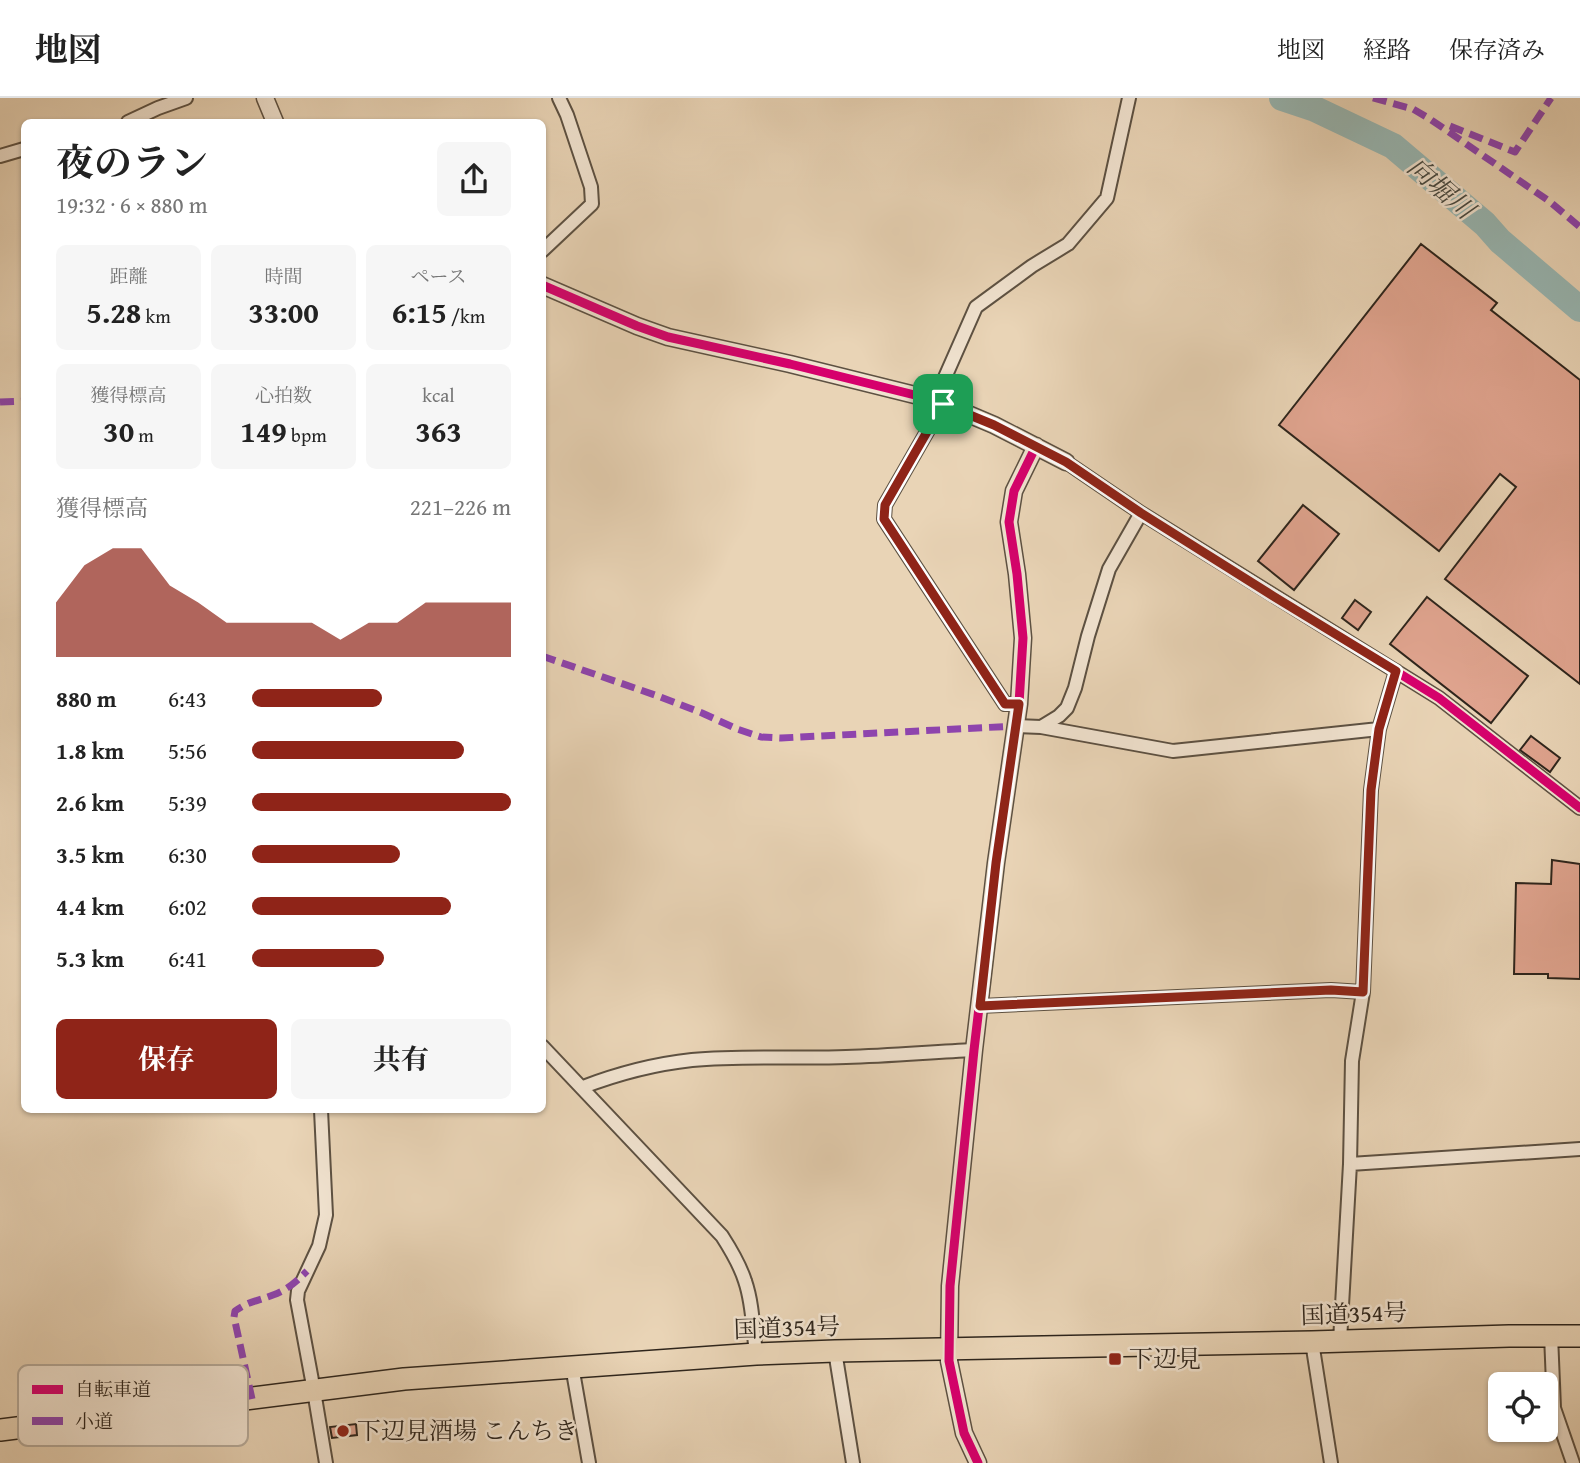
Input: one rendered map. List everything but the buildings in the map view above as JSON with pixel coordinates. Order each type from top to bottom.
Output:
[{"type":"highway","name":"国道354号","points":[[248,1399],[404,1379],[756,1354],[1580,1336]]},
{"type":"highway","name":"国道354号","points":[[0,1430],[18,1428]]},
{"type":"street","points":[[134,119],[186,98]]},
{"type":"street","points":[[265,98],[274,119]]},
{"type":"street","points":[[546,247],[592,204],[591,187],[559,98]]},
{"type":"street","points":[[1019,704],[1005,704],[884,519],[885,505],[939,402],[976,307],[1032,266],[1068,244],[1108,198],[1128,102]]},
{"type":"street","points":[[0,156],[21,150]]},
{"type":"street","points":[[546,287],[668,337],[790,364],[939,402],[1037,446],[1439,698],[1580,808]]},
{"type":"street","points":[[978,1463],[964,1433],[949,1361],[950,1286],[996,863],[1019,704],[1023,638],[1009,522],[1014,491],[1037,446]]},
{"type":"street","points":[[1041,727],[1067,708],[1109,569],[1141,513]]},
{"type":"street","points":[[1340,1341],[1350,1164],[1352,1061],[1363,992],[1371,790],[1379,729],[1396,671]]},
{"type":"street","points":[[1016,726],[1041,727],[1173,751],[1379,729]]},
{"type":"street","points":[[980,1006],[1331,990],[1363,992]]},
{"type":"street","points":[[546,1050],[722,1236],[745,1281],[756,1354]]},
{"type":"street","points":[[583,1087],[638,1070],[689,1060],[847,1057],[974,1050]]},
{"type":"street","points":[[321,1113],[326,1215],[319,1245],[298,1291],[297,1300],[326,1463]]},
{"type":"street","points":[[1350,1164],[1580,1149]]},
{"type":"street","points":[[1551,1335],[1553,1408],[1573,1463]]},
{"type":"street","points":[[1312,1342],[1331,1463]]},
{"type":"street","points":[[835,1351],[853,1463]]},
{"type":"street","points":[[572,1366],[589,1463]]},
{"type":"waterway","name":"向堀川","points":[[1282,98],[1315,109],[1393,146],[1580,309]]},
{"type":"marked path","points":[[1373,98],[1413,109],[1430,119],[1549,201],[1580,227]]},
{"type":"marked path","points":[[1450,126],[1515,152],[1551,98]]},
{"type":"marked path","points":[[0,402],[21,401]]},
{"type":"marked path","points":[[546,657],[655,695],[761,737],[1016,726]]},
{"type":"marked path","points":[[245,1365],[235,1311],[283,1291],[307,1271]]},
{"type":"marked path","points":[[248,1381],[252,1399]]},
{"type":"cycle path","points":[[546,287],[668,337],[935,400],[1036,446],[1066,462],[1141,513],[1439,698],[1580,808]]},
{"type":"cycle path","points":[[978,1463],[964,1433],[949,1361],[950,1286],[996,863],[1019,704],[1023,638],[1009,522],[1014,491],[1036,446]]},
{"type":"place","name":"下辺見","points":[[1115,1359]]},
{"type":"place","name":"下辺見酒場 こんちき","points":[[343,1431]]},
{"type":"route","points":[[943,404],[994,425],[1066,462],[1141,513],[1396,671],[1379,729],[1371,790],[1363,992],[1331,990],[980,1006],[996,863],[1019,704],[1005,704],[884,519],[885,505],[943,404]]}]
